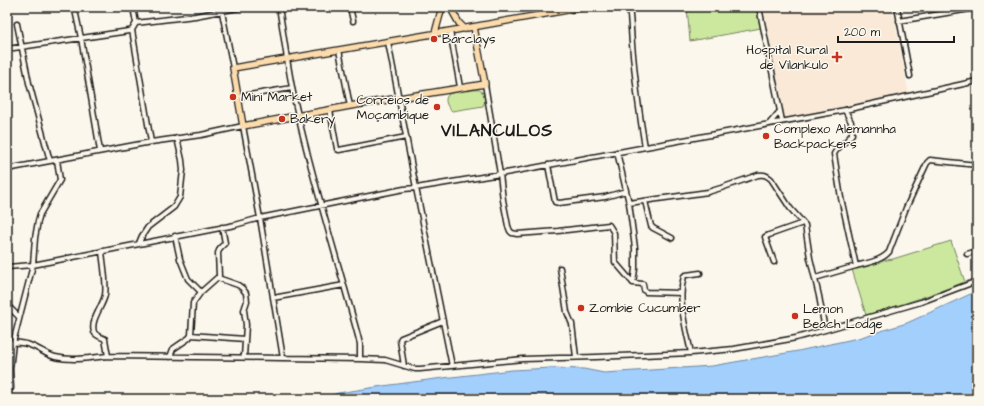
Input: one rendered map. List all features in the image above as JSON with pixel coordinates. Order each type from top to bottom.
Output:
[{"type":"main road","points":[[435,33],[442,7]]},
{"type":"main road","points":[[450,7],[465,29]]},
{"type":"main road","points":[[474,27],[485,84],[350,106],[242,126],[233,68],[465,29],[474,27],[584,7]]},
{"type":"street","points":[[133,7],[136,23],[132,30],[151,142]]},
{"type":"street","points":[[136,23],[188,17],[222,9],[242,7]]},
{"type":"street","points":[[279,7],[298,116],[358,336],[360,344],[360,359]]},
{"type":"street","points":[[350,7],[353,21]]},
{"type":"street","points":[[629,7],[638,99],[645,147]]},
{"type":"street","points":[[759,7],[782,122]]},
{"type":"street","points":[[897,7],[910,76]]},
{"type":"street","points":[[899,21],[977,7]]},
{"type":"street","points":[[222,9],[233,68]]},
{"type":"street","points":[[75,10],[82,38],[100,152]]},
{"type":"street","points":[[17,24],[31,89],[50,160]]},
{"type":"street","points":[[7,50],[132,30]]},
{"type":"street","points":[[450,31],[460,87]]},
{"type":"street","points":[[388,42],[452,366]]},
{"type":"street","points":[[340,50],[350,106]]},
{"type":"street","points":[[7,267],[10,268],[33,265],[404,189],[500,174],[782,122],[977,81]]},
{"type":"street","points":[[485,84],[503,200],[510,231],[512,233],[525,234],[609,225],[614,233],[615,262],[633,284]]},
{"type":"street","points":[[237,97],[292,88]]},
{"type":"street","points":[[330,110],[337,149],[339,150],[406,137]]},
{"type":"street","points":[[844,110],[850,120],[852,134],[834,154],[841,198],[856,266]]},
{"type":"street","points":[[769,124],[780,111]]},
{"type":"street","points":[[7,169],[242,126],[260,218],[283,358]]},
{"type":"street","points":[[139,243],[148,227],[174,207],[180,197],[183,170],[177,138]]},
{"type":"street","points":[[617,152],[629,203],[636,248],[633,284]]},
{"type":"street","points":[[11,388],[13,343],[33,265],[35,234],[40,214],[60,180],[57,160]]},
{"type":"street","points":[[815,278],[886,256],[928,161],[977,165]]},
{"type":"street","points":[[548,165],[555,202],[557,203],[605,198],[626,191]]},
{"type":"street","points":[[629,203],[708,192],[758,175],[763,174],[767,176],[771,179],[790,208],[805,225],[810,258],[825,330]]},
{"type":"street","points":[[645,201],[651,226],[672,238]]},
{"type":"street","points":[[774,262],[765,237],[804,223]]},
{"type":"street","points":[[170,357],[173,349],[191,335],[193,305],[201,292],[218,278],[218,253],[220,248],[225,243],[222,227]]},
{"type":"street","points":[[175,236],[180,259],[188,279],[201,292]]},
{"type":"street","points":[[967,254],[977,250]]},
{"type":"street","points":[[102,251],[105,289],[103,301],[94,322],[94,330],[96,334],[105,339],[108,356]]},
{"type":"street","points":[[560,268],[567,312],[572,324],[576,357]]},
{"type":"street","points":[[691,353],[681,293],[684,276],[700,273]]},
{"type":"street","points":[[218,278],[238,285],[246,293],[247,300],[244,310],[246,325],[244,357]]},
{"type":"street","points":[[7,343],[32,346],[53,357],[64,358],[84,359],[108,356],[360,359],[384,360],[415,369],[523,359],[691,353],[734,350],[796,338],[921,302],[977,281]]},
{"type":"street","points":[[633,284],[643,284],[646,292],[681,293]]},
{"type":"street","points":[[273,298],[344,285]]},
{"type":"street","points":[[7,304],[19,317]]},
{"type":"street","points":[[404,366],[400,340],[401,338],[443,321]]},
{"type":"street","points":[[191,335],[245,339]]},
{"type":"shaded area","name":"Hospital Rural de Vilankulo","points":[[763,7],[892,7],[909,95],[785,118]]},
{"type":"green space","points":[[687,7],[756,7],[761,28],[690,41]]},
{"type":"green space","points":[[466,89],[467,91],[480,90],[483,93],[485,99],[483,106],[452,111],[446,103],[447,96],[451,93]]},
{"type":"green space","points":[[951,241],[965,282],[904,304],[866,315],[851,266],[893,259]]},
{"type":"water","points":[[977,291],[977,399],[325,399],[338,393],[383,386],[512,370],[551,368],[584,369],[604,373],[712,366],[798,351],[858,338],[907,323]]},
{"type":"water","points":[[7,396],[205,399],[7,399]]},
{"type":"place","name":"Barclays","points":[[434,39]]},
{"type":"place","name":"Hospital Rural de Vilankulo","points":[[837,57]]},
{"type":"place","name":"Mini Market","points":[[233,97]]},
{"type":"place","name":"Correios de Moçambique","points":[[437,107]]},
{"type":"place","name":"Bakery","points":[[282,119]]},
{"type":"place","name":"Complexo Alemannha Backpackers","points":[[766,136]]},
{"type":"place","name":"Zombie Cucumber","points":[[581,308]]},
{"type":"place","name":"Lemon Beach Lodge","points":[[795,316]]},
{"type":"district","name":"VILANCULOS","points":[[497,131]]}]
